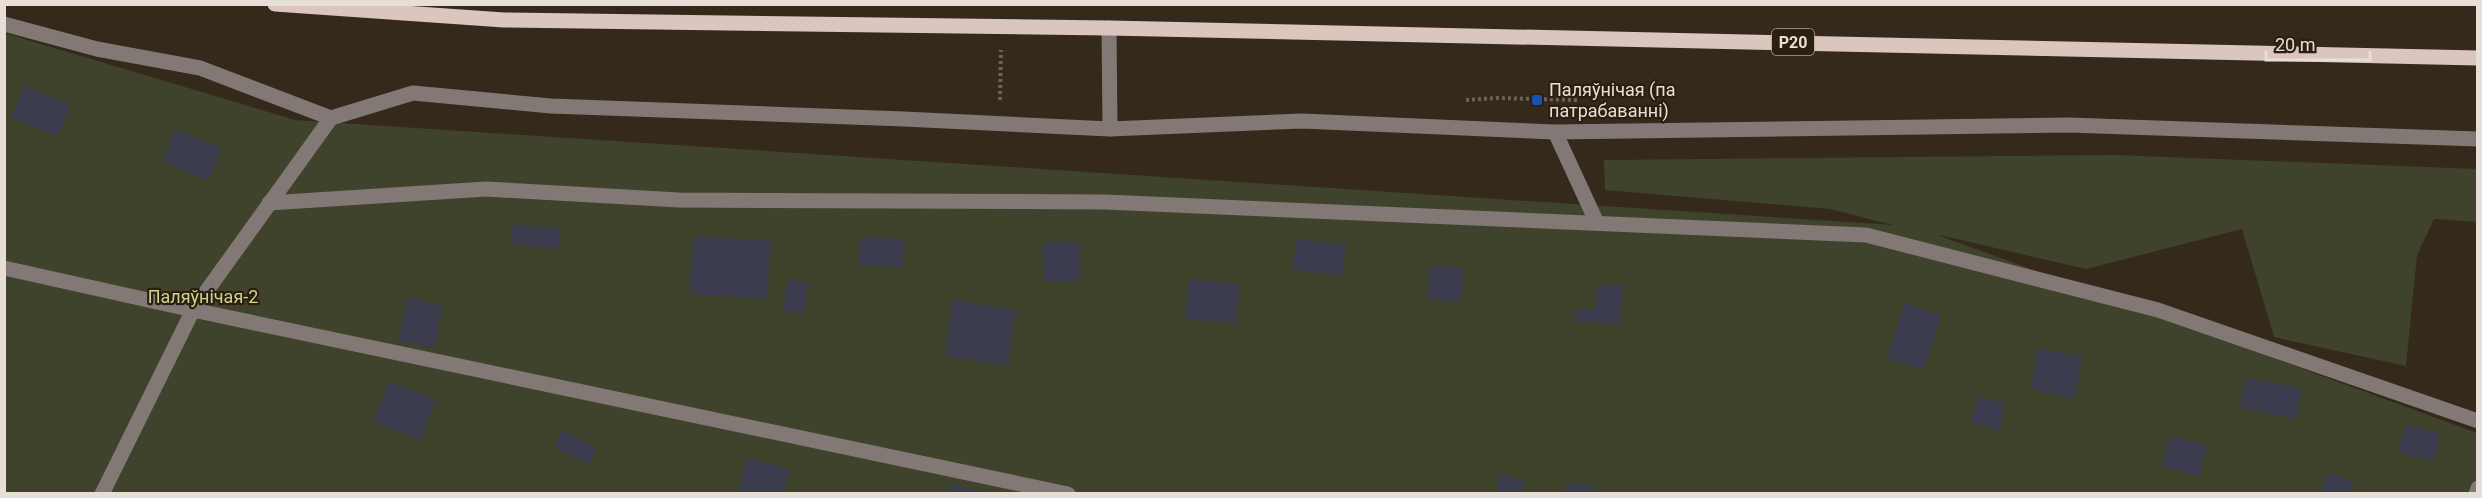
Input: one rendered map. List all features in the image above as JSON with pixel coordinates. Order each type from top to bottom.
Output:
[{"type":"main road","name":"Р20","points":[[274,4],[504,20],[1109,27],[2478,58]]},
{"type":"lane","points":[[4,24],[97,49],[200,68],[331,118]]},
{"type":"lane","points":[[1109,27],[1110,129]]},
{"type":"lane","points":[[102,494],[193,310],[331,118],[413,93],[551,106],[1110,129],[1302,121],[1555,132],[2069,125],[2478,139]]},
{"type":"lane","points":[[1555,132],[1597,224]]},
{"type":"lane","points":[[269,203],[486,189],[679,200],[1105,202],[1866,235],[2158,310],[2478,421]]},
{"type":"lane","points":[[4,268],[193,310],[1068,494]]},
{"type":"lane","points":[[2476,494],[2478,488]]},
{"type":"path","points":[[1000,124],[1002,26]]},
{"type":"green space","name":"Паляўнічая-2","points":[[4,33],[295,120],[1893,225],[1830,209],[1605,190],[1604,160],[2115,155],[2477,169],[2477,222],[2434,219],[2417,255],[2406,366],[2274,337],[2242,229],[2086,269],[1935,234],[2477,433],[2477,493],[5,493]]},
{"type":"building","points":[[24,86],[70,104],[57,136],[11,118]]},
{"type":"building","points":[[175,130],[222,148],[209,180],[162,162]]},
{"type":"building","points":[[512,224],[561,229],[558,249],[509,244]]},
{"type":"building","points":[[693,236],[771,241],[767,299],[689,294]]},
{"type":"building","points":[[861,236],[905,240],[902,268],[858,264]]},
{"type":"building","points":[[1296,239],[1346,245],[1341,276],[1292,269]]},
{"type":"building","points":[[1079,241],[1081,280],[1044,282],[1042,243]]},
{"type":"building","points":[[1431,265],[1464,268],[1460,302],[1427,299]]},
{"type":"building","points":[[788,279],[809,283],[803,314],[783,310]]},
{"type":"building","points":[[1189,279],[1240,284],[1236,323],[1185,319]]},
{"type":"building","points":[[1597,284],[1623,286],[1620,324],[1575,321],[1576,309],[1595,310]]},
{"type":"building","points":[[407,297],[443,306],[434,348],[398,340]]},
{"type":"building","points":[[953,300],[1016,310],[1008,365],[945,356]]},
{"type":"building","points":[[1904,303],[1941,315],[1924,370],[1887,359]]},
{"type":"building","points":[[2038,348],[2083,357],[2074,399],[2030,389]]},
{"type":"building","points":[[2246,378],[2301,388],[2296,419],[2240,407]]},
{"type":"building","points":[[388,381],[435,399],[420,440],[373,422]]},
{"type":"building","points":[[1977,397],[2005,403],[1999,430],[1971,423]]},
{"type":"building","points":[[2405,425],[2440,433],[2433,461],[2398,453]]},
{"type":"building","points":[[563,430],[596,448],[588,464],[554,447]]},
{"type":"building","points":[[2170,436],[2207,445],[2199,476],[2162,467]]},
{"type":"building","points":[[746,458],[790,468],[783,494],[738,494]]},
{"type":"building","points":[[2328,472],[2354,482],[2350,494],[2320,494]]},
{"type":"building","points":[[1500,475],[1524,480],[1521,494],[1496,494]]},
{"type":"building","points":[[1567,482],[1596,487],[1595,494],[1565,494]]},
{"type":"building","points":[[952,484],[984,493],[984,494],[949,494]]},
{"type":"place","name":"Паляўнічая (па патрабаванні)","points":[[1537,100]]}]
